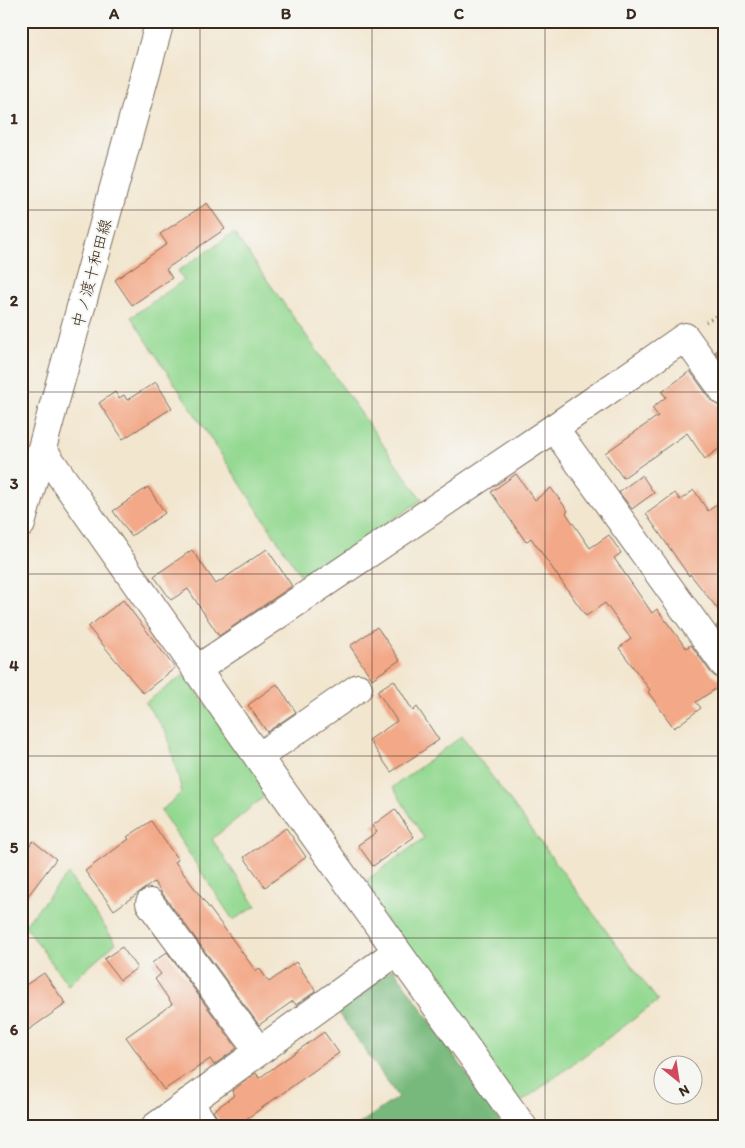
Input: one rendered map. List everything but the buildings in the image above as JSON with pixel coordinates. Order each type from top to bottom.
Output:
[{"type":"street","name":"中ノ渡十和田線","points":[[21,524],[160,21]]},
{"type":"street","points":[[196,670],[685,337],[724,391]]},
{"type":"street","points":[[554,428],[724,664]]},
{"type":"street","points":[[42,449],[396,952],[523,1127]]},
{"type":"street","points":[[258,757],[358,688]]},
{"type":"street","points":[[150,903],[259,1051]]},
{"type":"street","points":[[155,1127],[396,952]]},
{"type":"street","points":[[189,1102],[204,1127]]},
{"type":"green space","points":[[234,233],[422,500],[303,579],[131,317],[184,280],[178,271]]},
{"type":"green space","points":[[184,675],[270,792],[212,839],[256,906],[233,920],[161,811],[182,792],[167,733],[145,703]]},
{"type":"green space","points":[[462,736],[658,1001],[520,1103],[360,885],[424,838],[393,787]]},
{"type":"green space","points":[[68,874],[116,943],[68,985],[24,925]]},
{"type":"green space","points":[[393,968],[501,1123],[495,1127],[355,1127],[398,1097],[337,1010]]}]
